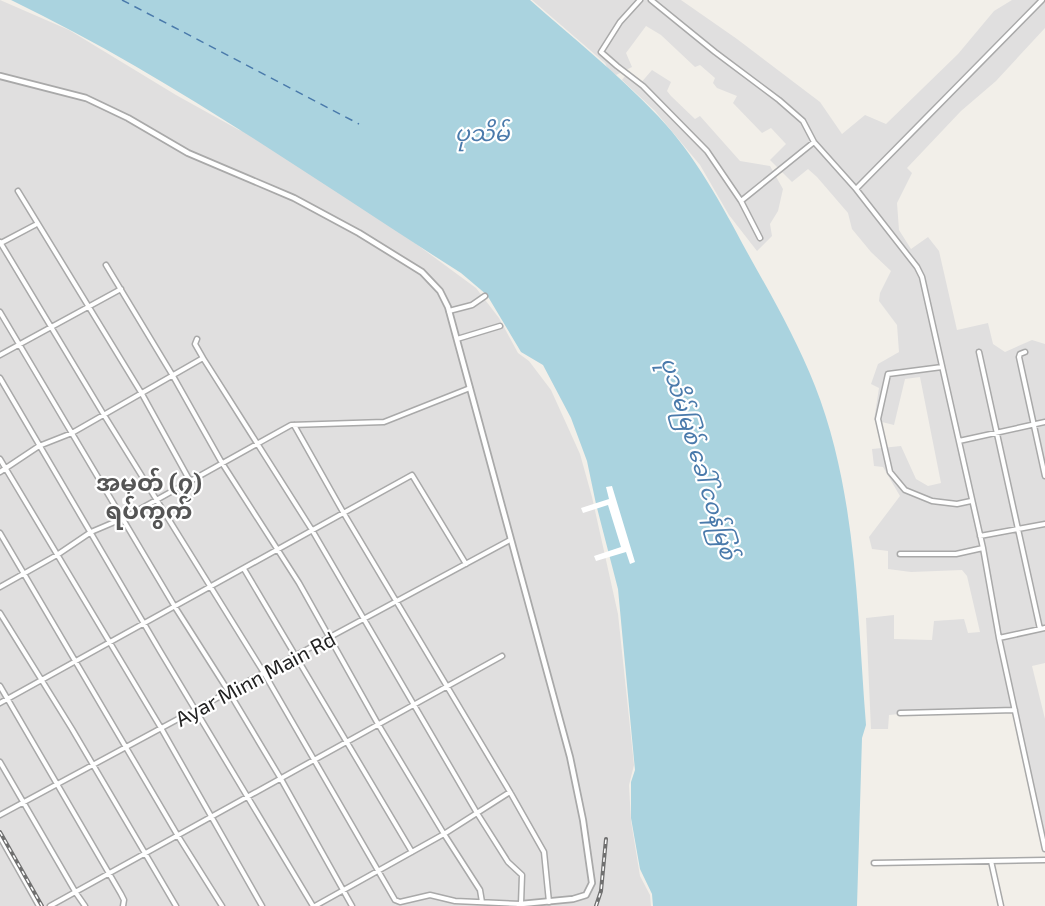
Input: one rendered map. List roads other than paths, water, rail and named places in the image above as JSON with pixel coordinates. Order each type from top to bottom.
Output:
[{"type":"street","points":[[640,0],[620,22],[601,52],[643,86],[707,151],[741,201],[760,238]]},
{"type":"street","points":[[651,0],[779,100],[803,122],[814,142],[856,189],[917,267],[922,277],[983,548],[999,638],[1045,849]]},
{"type":"street","points":[[856,189],[1042,0]]},
{"type":"street","points":[[0,76],[86,98],[128,118],[188,153],[294,198],[359,233],[422,272],[440,291],[449,311],[457,339],[570,757],[583,820],[592,883],[586,895],[573,899],[520,905],[455,901],[430,895],[400,902],[395,900],[264,673],[0,243],[34,225]]},
{"type":"street","points":[[741,201],[814,142]]},
{"type":"street","points":[[18,191],[142,394],[190,481]]},
{"type":"street","points":[[106,266],[173,376],[222,463],[278,549],[378,724],[480,890],[482,902]]},
{"type":"street","points":[[0,355],[121,289]]},
{"type":"street","points":[[449,311],[472,305],[485,296]]},
{"type":"street","points":[[0,312],[175,607],[281,779],[352,906]]},
{"type":"street","points":[[457,339],[500,326]]},
{"type":"street","points":[[197,339],[195,344],[312,530],[477,813],[508,862],[522,875],[520,905]]},
{"type":"street","points":[[979,352],[1042,629],[999,638]]},
{"type":"street","points":[[1025,352],[1019,357],[1045,476]]},
{"type":"street","points":[[0,472],[39,446],[72,433],[204,358]]},
{"type":"street","points":[[942,367],[888,374],[878,419],[890,472],[905,490],[933,501],[957,504],[972,501]]},
{"type":"street","points":[[0,378],[247,798],[314,906],[444,834],[510,792]]},
{"type":"street","points":[[0,587],[57,555],[91,532],[124,518],[294,425],[384,422],[470,388]]},
{"type":"street","points":[[959,441],[1045,422]]},
{"type":"street","points":[[294,425],[544,852],[549,902]]},
{"type":"street","points":[[0,459],[162,728],[262,906]]},
{"type":"street","points":[[0,703],[212,588],[412,475],[466,564]]},
{"type":"street","points":[[980,536],[1045,524]]},
{"type":"street","points":[[0,532],[178,836],[222,906]]},
{"type":"street","name":"Ayar Minn Main Rd","points":[[0,815],[510,540]]},
{"type":"street","points":[[900,554],[956,554],[983,548]]},
{"type":"street","points":[[243,569],[412,852]]},
{"type":"street","points":[[0,613],[176,906]]},
{"type":"street","points":[[50,906],[110,875],[412,704],[502,656]]},
{"type":"street","points":[[0,686],[124,900],[123,906]]},
{"type":"street","points":[[900,713],[1015,710]]},
{"type":"street","points":[[0,762],[76,893],[86,906]]},
{"type":"street","points":[[0,837],[39,906]]},
{"type":"street","points":[[874,863],[1045,860]]},
{"type":"street","points":[[991,861],[1001,906]]},
{"type":"water","name":"ပုသိမ်","points":[[11,0],[530,0],[658,116],[684,147],[728,216],[800,352],[829,427],[847,510],[853,553],[866,725],[862,738],[857,906],[653,906],[652,894],[640,869],[631,818],[631,782],[635,770],[618,589],[587,461],[571,418],[543,365],[521,352],[487,295],[461,273],[184,95],[70,30]]},
{"type":"railway","points":[[0,832],[42,906]]},
{"type":"railway","points":[[596,906],[601,891],[606,839]]},
{"type":"district","name":"အမှတ် (၇) ရပ်ကွက်","points":[[149,495]]},
{"type":"water label","name":"ပုသိမ်မြစ် ခေါ် ငဝန်မြစ်","points":[[700,458]]}]
